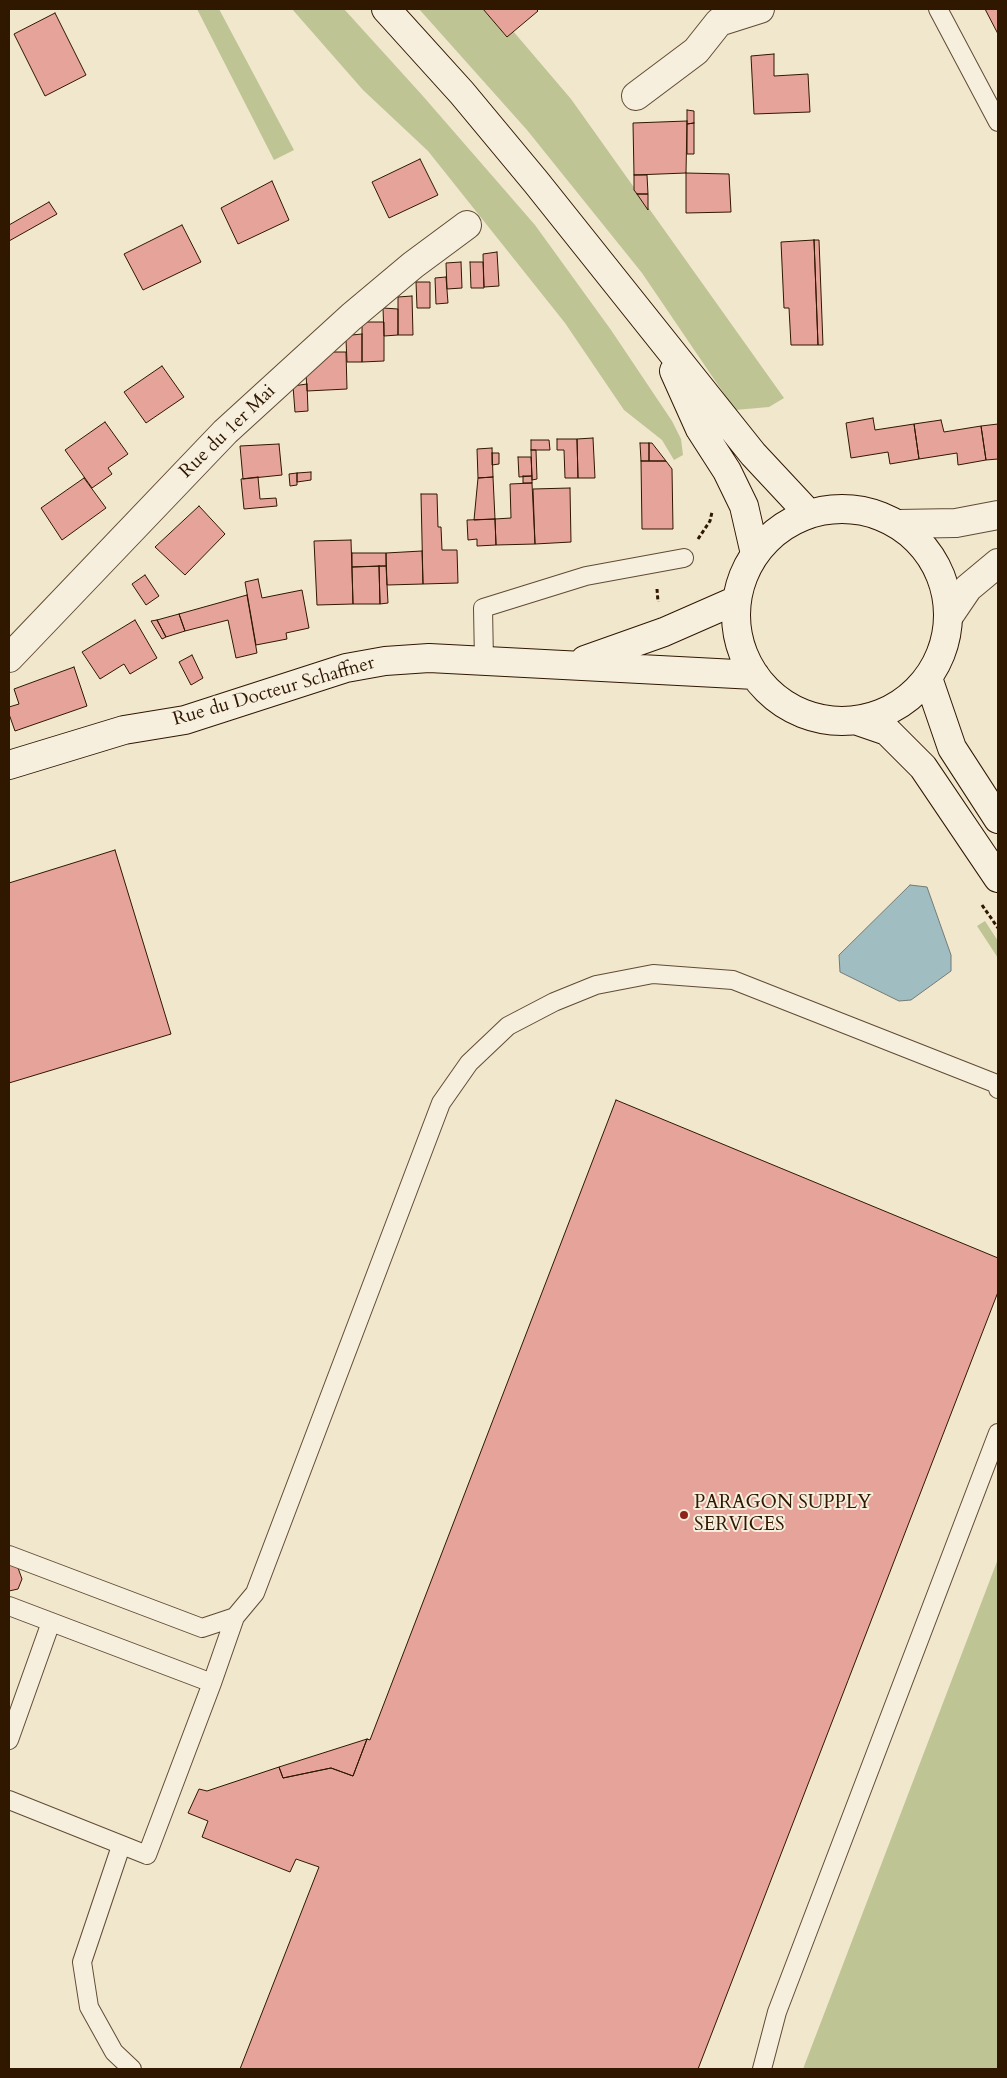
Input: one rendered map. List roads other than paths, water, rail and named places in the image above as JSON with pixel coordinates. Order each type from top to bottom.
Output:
[{"type":"main road","points":[[386,9],[462,93],[536,182],[753,454],[808,514]]},
{"type":"main road","points":[[636,96],[696,51],[712,15],[760,9]]},
{"type":"main road","name":"Rue du 1er Mai","points":[[9,658],[225,432],[351,317],[413,265],[467,225]]},
{"type":"main road","points":[[660,338],[700,429],[727,471],[744,506],[755,554]]},
{"type":"main road","points":[[826,510],[863,511],[898,524],[916,538],[930,554],[940,573],[947,594],[949,616],[944,645],[939,659],[928,678],[903,702],[872,717],[855,720],[832,721],[809,716],[782,702],[755,675],[744,656],[738,637],[737,600],[744,576],[755,554],[770,537],[788,524],[808,514],[826,510]]},
{"type":"main road","points":[[898,524],[956,523],[998,515]]},
{"type":"main road","points":[[949,616],[968,588],[998,563]]},
{"type":"main road","name":"Rue du Docteur Schaffner","points":[[574,664],[664,632],[737,600]]},
{"type":"main road","name":"Rue du Docteur Schaffner","points":[[9,765],[124,730],[184,720],[346,668],[385,661],[429,658],[532,664],[574,664],[755,675]]},
{"type":"main road","points":[[928,678],[952,748],[998,819]]},
{"type":"main road","points":[[855,720],[887,731],[923,767],[998,878]]},
{"type":"lane","points":[[938,9],[998,122]]},
{"type":"lane","points":[[484,661],[483,608],[586,576],[684,558]]},
{"type":"lane","points":[[9,1800],[146,1855],[212,1683],[235,1617],[256,1593],[441,1103],[469,1063],[508,1026],[554,1002],[596,986],[643,976],[653,974],[733,980],[996,1084],[998,1089]]},
{"type":"lane","points":[[762,2069],[777,2012],[998,1433]]},
{"type":"lane","points":[[9,1555],[202,1628],[235,1617]]},
{"type":"lane","points":[[9,1606],[212,1683]]},
{"type":"lane","points":[[9,1740],[51,1622]]},
{"type":"lane","points":[[121,1846],[82,1962],[89,2007],[114,2052],[132,2069]]},
{"type":"water","points":[[910,885],[927,887],[951,955],[951,971],[911,1000],[899,1001],[840,972],[839,955]]},
{"type":"place","name":"PARAGON SUPPLY SERVICES","points":[[684,1515]]}]
